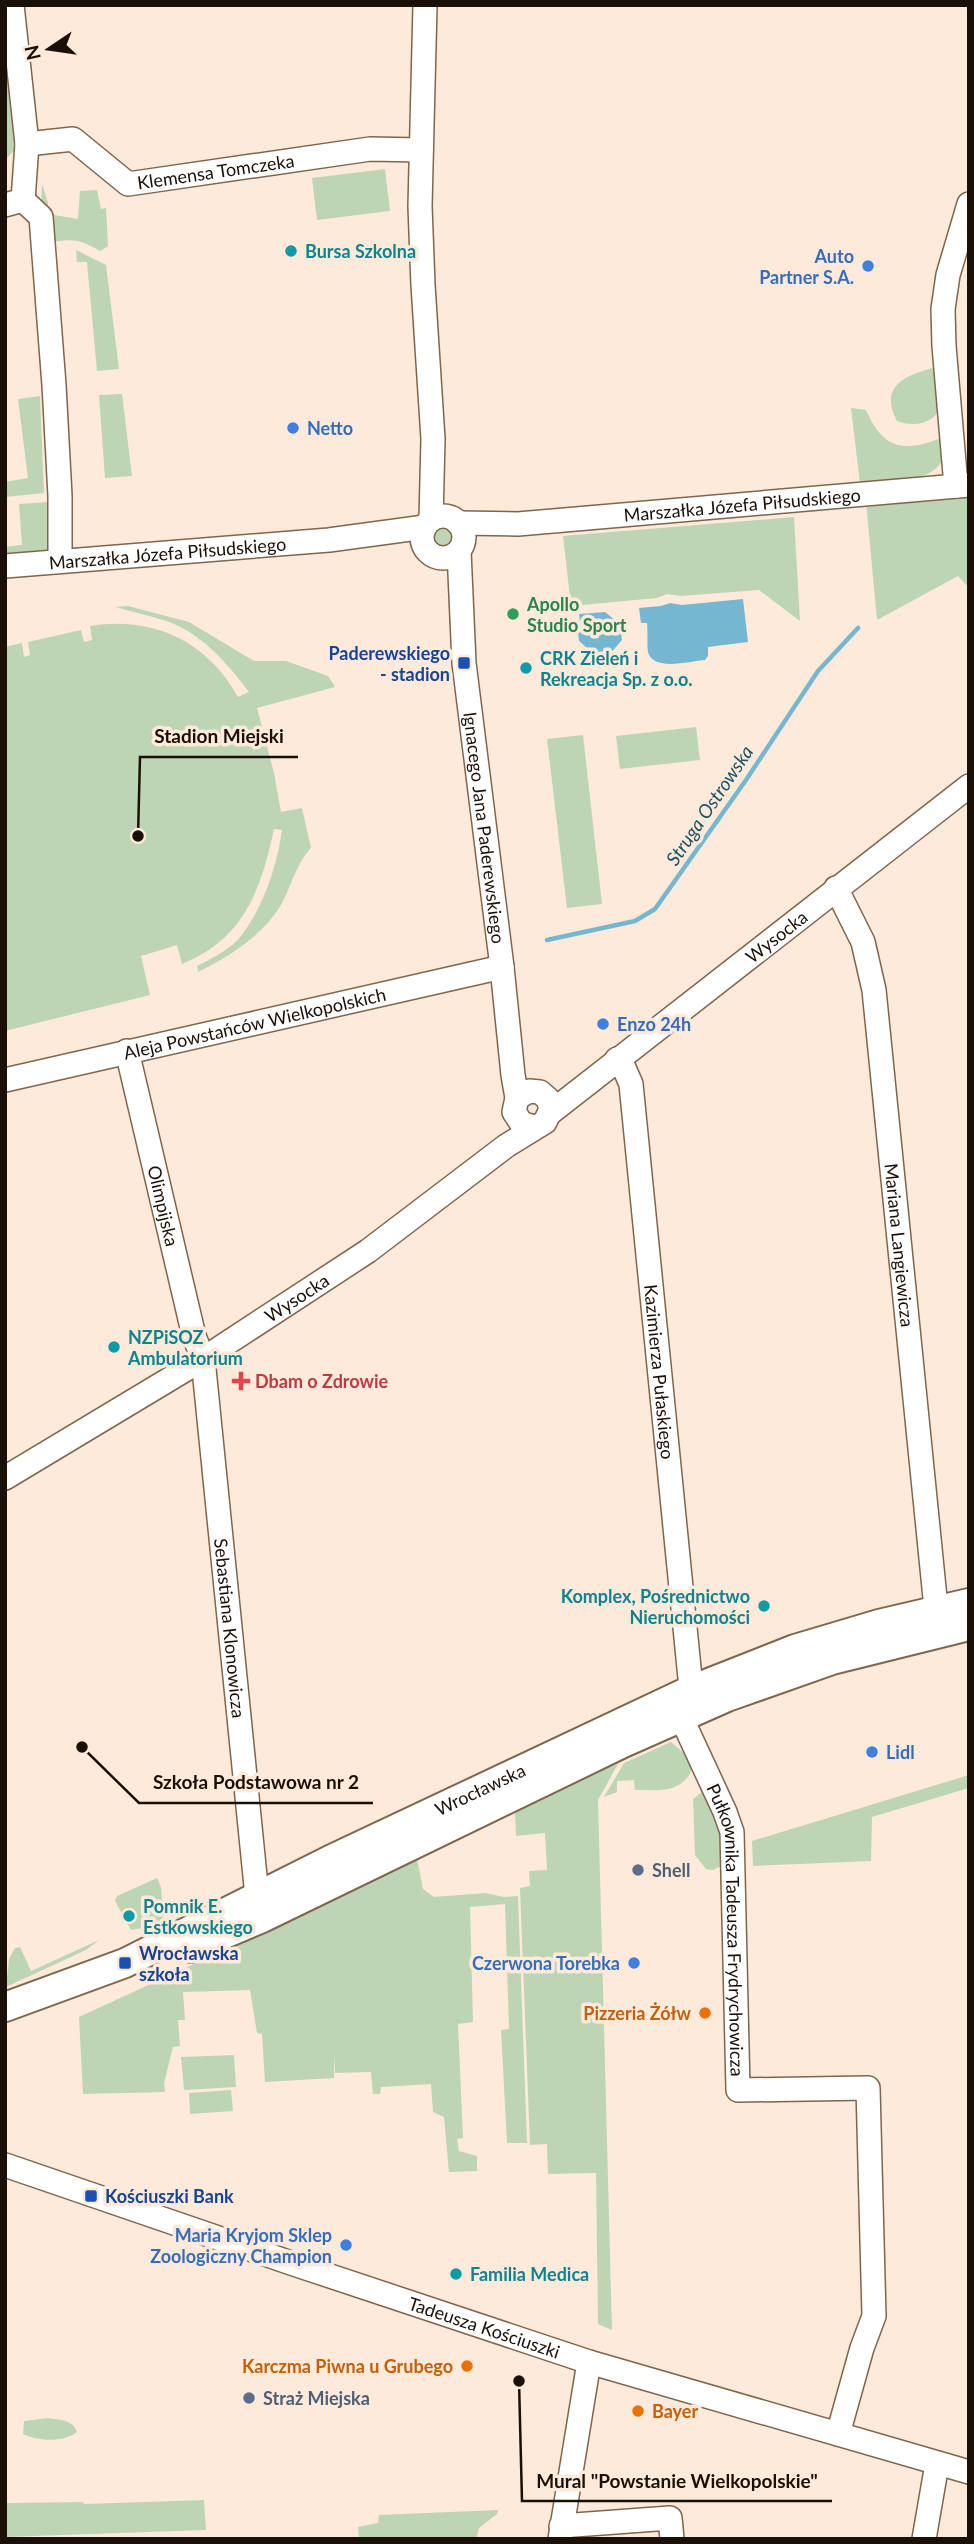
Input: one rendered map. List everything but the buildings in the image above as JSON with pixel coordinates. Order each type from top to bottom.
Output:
[{"type":"main road","name":"Wrocławska","points":[[5,2028],[262,1918],[681,1717],[727,1697],[939,1621],[969,1603]]},
{"type":"main road","name":"Wrocławska","points":[[5,2007],[125,1963],[257,1896],[691,1690],[795,1649],[939,1621],[969,1626]]},
{"type":"street","points":[[12,5],[27,144],[14,202],[41,217],[54,385],[60,496],[60,561]]},
{"type":"street","points":[[425,5],[421,150],[422,270],[441,522]]},
{"type":"street","name":"Klemensa Tomczeka","points":[[27,144],[73,139],[128,184],[370,149],[421,150]]},
{"type":"street","points":[[962,485],[944,346],[943,309],[948,275],[969,204]]},
{"type":"street","name":"Marszałka Józefa Piłsudskiego","points":[[5,566],[329,540],[441,522],[518,524],[962,485]]},
{"type":"street","points":[[441,522],[464,534],[460,549],[463,644]]},
{"type":"street","points":[[441,522],[423,539],[447,581],[463,644]]},
{"type":"street","points":[[432,554],[448,557],[460,549],[518,524]]},
{"type":"street","name":"Marszałka Józefa Piłsudskiego","points":[[329,540],[414,546],[432,554]]},
{"type":"street","name":"Ignacego Jana Paderewskiego","points":[[463,644],[507,1010],[534,1107]]},
{"type":"street","name":"Wysocka","points":[[5,1478],[202,1359],[368,1251],[506,1146],[534,1107],[583,1088],[969,786]]},
{"type":"street","name":"Mariana Langiewicza","points":[[836,888],[863,942],[874,990],[939,1621]]},
{"type":"street","name":"Aleja Powstańców Wielkopolskich","points":[[5,1080],[502,967]]},
{"type":"street","name":"Olimpijska","points":[[127,1051],[194,1336],[202,1359]]},
{"type":"street","name":"Kazimierza Pułaskiego","points":[[617,1059],[631,1084],[691,1690]]},
{"type":"street","name":"Sebastiana Klonowicza","points":[[202,1359],[257,1896]]},
{"type":"street","points":[[681,1717],[691,1690]]},
{"type":"street","name":"Pułkownika Tadeusza Frydrychowicza","points":[[681,1717],[732,1832],[738,2090],[868,2088],[874,2316],[862,2348],[838,2434]]},
{"type":"street","name":"Tadeusza Kościuszki","points":[[5,2165],[589,2362],[969,2472]]},
{"type":"street","points":[[589,2362],[560,2533],[670,2518],[672,2539]]},
{"type":"street","points":[[925,2539],[937,2464]]},
{"type":"green space","points":[[5,5],[23,141],[5,160]]},
{"type":"green space","points":[[385,169],[390,211],[317,220],[312,178]]},
{"type":"green space","points":[[42,184],[48,203],[48,214],[78,219],[80,191],[97,190],[101,209],[106,208],[108,246],[100,251],[74,241],[46,243],[41,207]]},
{"type":"green space","points":[[76,250],[106,265],[119,369],[97,371],[87,262],[77,262]]},
{"type":"green space","points":[[932,368],[939,371],[941,398],[937,412],[922,423],[897,421],[892,409],[893,391],[904,379]]},
{"type":"green space","points":[[122,394],[132,476],[105,478],[99,395]]},
{"type":"green space","points":[[40,396],[44,493],[5,497],[5,482],[28,478],[18,399]]},
{"type":"green space","points":[[851,408],[866,410],[880,433],[896,444],[916,445],[941,438],[942,460],[937,468],[906,480],[860,483]]},
{"type":"green space","points":[[969,492],[969,588],[958,576],[877,620],[866,502]]},
{"type":"green space","points":[[48,502],[51,554],[5,557],[5,547],[22,545],[19,504]]},
{"type":"green space","points":[[794,517],[800,621],[759,590],[680,596],[667,594],[657,598],[571,606],[563,536]]},
{"type":"green space","points":[[444,525],[452,529],[456,537],[452,545],[444,549],[436,545],[432,537],[436,529]]},
{"type":"green space","points":[[128,606],[189,622],[254,661],[286,661],[328,676],[335,687],[257,708],[281,812],[302,808],[311,848],[273,916],[255,936],[221,960],[198,972],[197,966],[232,945],[249,924],[268,885],[282,830],[274,829],[256,892],[235,926],[221,941],[182,964],[177,945],[141,956],[150,995],[5,1031],[5,647],[22,643],[24,657],[30,655],[28,642],[81,630],[84,642],[92,640],[90,626],[135,625],[156,629],[194,647],[211,661],[238,697],[249,692],[222,659],[201,640],[176,625],[116,607]]},
{"type":"green space","points":[[696,727],[700,760],[620,769],[616,736]]},
{"type":"green space","points":[[583,735],[602,904],[567,908],[547,739]]},
{"type":"green space","points":[[671,1742],[684,1753],[692,1769],[682,1783],[668,1789],[635,1790],[634,1780],[617,1781],[617,1792],[604,1797],[624,1763]]},
{"type":"green space","points":[[618,1764],[598,1800],[612,2330],[598,2324],[596,2173],[548,2174],[547,2144],[530,2145],[520,1888],[530,1886],[529,1871],[547,1870],[545,1833],[516,1836],[515,1810],[583,1776]]},
{"type":"green space","points":[[969,1775],[969,1788],[872,1817],[871,1861],[753,1866],[752,1841]]},
{"type":"green space","points":[[702,1792],[721,1835],[721,1866],[713,1870],[706,1869],[695,1855],[693,1799]]},
{"type":"green space","points":[[416,1854],[423,1889],[434,1897],[485,1893],[504,1897],[518,1896],[527,2143],[507,2143],[501,2030],[509,2029],[505,1904],[470,1907],[473,2022],[458,2024],[463,2138],[457,2139],[459,2151],[477,2156],[477,2171],[449,2172],[444,2117],[433,2112],[431,2084],[381,2087],[380,2094],[373,2094],[371,2072],[335,2073],[334,2052],[334,2078],[265,2082],[262,2034],[257,2033],[250,1990],[183,1992],[185,2020],[178,2020],[180,2046],[173,2047],[164,2083],[165,2092],[83,2094],[79,2017],[209,1957]]},
{"type":"green space","points":[[157,1878],[161,1887],[164,1924],[131,1930],[115,1901],[117,1896]]},
{"type":"green space","points":[[99,1940],[86,1950],[6,1987],[9,1959],[15,1948],[20,1947],[31,1971]]},
{"type":"green space","points":[[234,2055],[236,2087],[184,2090],[181,2057]]},
{"type":"green space","points":[[231,2090],[233,2111],[190,2114],[189,2093]]},
{"type":"green space","points":[[48,2418],[69,2422],[77,2432],[65,2438],[50,2440],[23,2434],[24,2421]]},
{"type":"green space","points":[[204,2500],[206,2530],[5,2537],[5,2503],[84,2504]]},
{"type":"green space","points":[[498,2510],[497,2514],[479,2528],[476,2539],[359,2539],[358,2527],[378,2523],[379,2515]]},
{"type":"water","points":[[743,599],[748,642],[708,647],[705,660],[664,664],[651,658],[648,652],[647,623],[641,623],[639,608],[670,603],[682,605]]},
{"type":"water","points":[[605,612],[620,624],[622,640],[603,662],[579,641],[578,632],[581,628],[579,614]]},
{"type":"waterway","name":"Struga Ostrowska","points":[[547,940],[635,921],[655,909],[746,780],[818,671],[858,628]]},
{"type":"place","name":"Bursa Szkolna","points":[[291,251]]},
{"type":"place","name":"Auto Partner S.A.","points":[[868,266]]},
{"type":"place","name":"Netto","points":[[293,428]]},
{"type":"place","name":"Apollo Studio Sport","points":[[513,614]]},
{"type":"place","name":"Paderewskiego - stadion","points":[[464,663]]},
{"type":"place","name":"CRK Zieleń i Rekreacja Sp. z o.o.","points":[[526,668]]},
{"type":"place","name":"Stadion Miejski","points":[[138,836]]},
{"type":"place","name":"Enzo 24h","points":[[603,1024]]},
{"type":"place","name":"NZPiSOZ Ambulatorium","points":[[114,1347]]},
{"type":"place","name":"Dbam o Zdrowie","points":[[241,1381]]},
{"type":"place","name":"Komplex, Pośrednictwo Nieruchomości","points":[[764,1606]]},
{"type":"place","name":"Szkoła Podstawowa nr 2","points":[[82,1747]]},
{"type":"place","name":"Lidl","points":[[872,1752]]},
{"type":"place","name":"Shell","points":[[638,1870]]},
{"type":"place","name":"Pomnik E. Estkowskiego","points":[[129,1916]]},
{"type":"place","name":"Wrocławska szkoła","points":[[125,1963]]},
{"type":"place","name":"Czerwona Torebka","points":[[634,1963]]},
{"type":"place","name":"Pizzeria Żółw","points":[[705,2013]]},
{"type":"place","name":"Kościuszki Bank","points":[[91,2196]]},
{"type":"place","name":"Maria Kryjom Sklep Zoologiczny Champion","points":[[346,2245]]},
{"type":"place","name":"Familia Medica","points":[[456,2274]]},
{"type":"place","name":"Karczma Piwna u Grubego","points":[[467,2366]]},
{"type":"place","name":"Mural \"Powstanie Wielkopolskie\"","points":[[519,2381]]},
{"type":"place","name":"Straż Miejska","points":[[249,2398]]},
{"type":"place","name":"Bayer","points":[[638,2411]]}]
